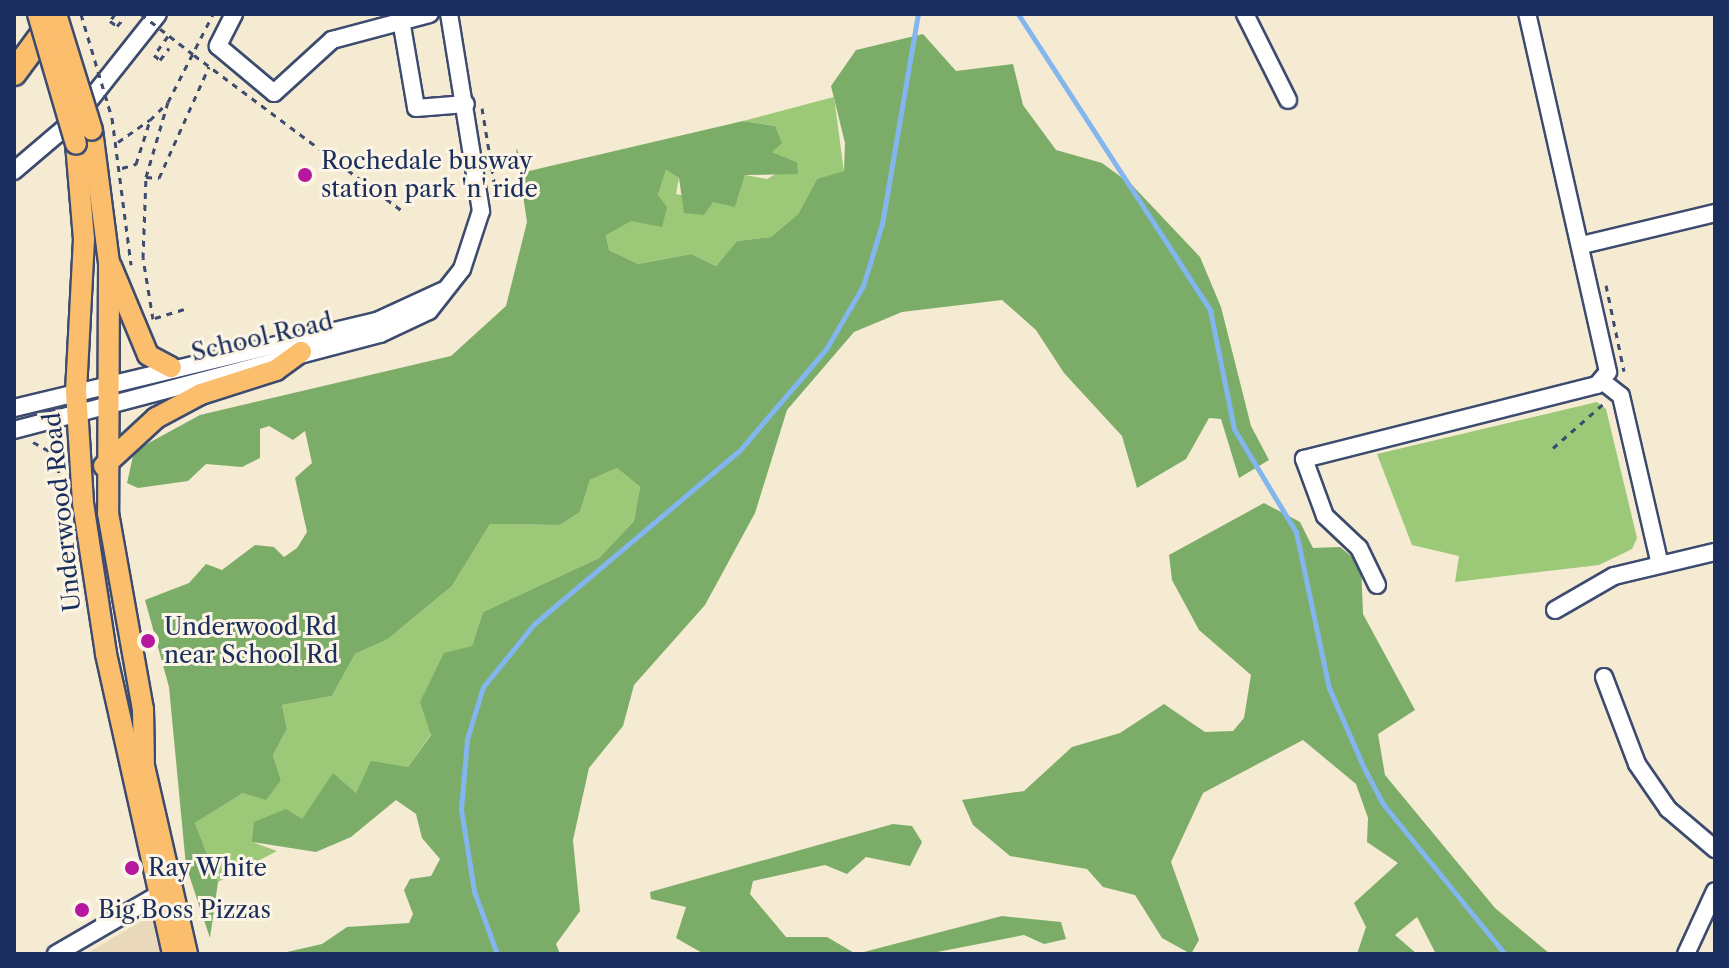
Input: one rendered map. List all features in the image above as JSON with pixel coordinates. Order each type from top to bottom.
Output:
[{"type":"highway","points":[[14,73],[57,14]]},
{"type":"main road","name":"Underwood Road","points":[[38,14],[76,144],[84,239],[77,413],[106,654],[166,890],[187,954]]},
{"type":"main road","name":"Underwood Road","points":[[57,14],[92,130],[109,263],[104,466],[143,709],[144,766],[166,890],[173,954]]},
{"type":"main road","points":[[109,263],[148,355],[171,367]]},
{"type":"main road","points":[[104,466],[156,418],[201,394],[276,370],[301,352]]},
{"type":"street","points":[[14,171],[74,120],[158,14]]},
{"type":"street","points":[[234,14],[218,46],[274,93],[292,68],[332,40],[400,16],[430,14]]},
{"type":"street","name":"School Road","points":[[14,408],[76,391],[105,392],[301,352],[402,326],[429,311],[468,256],[481,211],[474,104],[449,14]]},
{"type":"street","points":[[1245,14],[1288,100]]},
{"type":"street","points":[[1527,14],[1609,363],[1602,381]]},
{"type":"street","points":[[400,16],[416,108],[474,104]]},
{"type":"street","points":[[1582,245],[1715,213]]},
{"type":"street","name":"School Road","points":[[14,430],[77,413],[105,392],[171,367],[377,321],[447,288]]},
{"type":"street","points":[[1377,585],[1359,548],[1325,516],[1304,459],[1602,381]]},
{"type":"street","points":[[1602,381],[1621,396],[1660,565]]},
{"type":"street","points":[[1555,610],[1614,576],[1715,552]]},
{"type":"street","points":[[1604,677],[1637,764],[1668,809],[1715,849]]},
{"type":"street","points":[[56,954],[166,890]]},
{"type":"street","points":[[1686,954],[1715,891]]},
{"type":"path","points":[[81,14],[117,142],[132,271]]},
{"type":"path","points":[[115,14],[110,21],[117,26],[125,17]]},
{"type":"path","points":[[141,14],[404,212]]},
{"type":"path","points":[[155,318],[143,258],[146,177],[168,102],[213,14]]},
{"type":"path","points":[[168,36],[154,55],[160,60],[169,48]]},
{"type":"path","points":[[146,177],[159,178],[171,138],[209,67]]},
{"type":"path","points":[[117,142],[150,120],[168,102]]},
{"type":"path","points":[[474,104],[495,191]]},
{"type":"path","points":[[122,168],[136,164],[150,120]]},
{"type":"path","points":[[139,296],[150,330]]},
{"type":"path","points":[[146,321],[187,308]]},
{"type":"path","points":[[50,448],[63,501]]},
{"type":"shaded area","points":[[152,918],[165,954],[86,954],[143,920]]},
{"type":"green space","points":[[923,34],[956,71],[1013,64],[1023,105],[1056,150],[1102,163],[1132,185],[1200,257],[1221,307],[1251,426],[1269,460],[1239,478],[1221,419],[1209,418],[1186,459],[1137,488],[1122,436],[1064,373],[1036,330],[1002,300],[902,312],[854,332],[787,410],[755,513],[705,605],[634,685],[623,726],[589,768],[573,840],[580,911],[556,944],[560,954],[278,954],[322,944],[347,927],[409,923],[413,914],[404,890],[410,879],[431,876],[440,859],[422,838],[416,814],[396,800],[351,837],[316,852],[252,842],[254,822],[286,809],[302,819],[333,773],[356,793],[371,761],[408,767],[431,735],[420,702],[444,653],[472,646],[483,612],[599,558],[634,521],[640,487],[617,468],[590,480],[580,512],[560,525],[490,524],[452,586],[388,639],[355,654],[332,696],[282,705],[287,729],[273,755],[281,780],[266,800],[243,793],[195,823],[218,882],[210,938],[186,866],[169,687],[145,600],[189,583],[206,564],[222,570],[255,545],[274,547],[284,557],[297,548],[307,532],[295,478],[312,463],[305,431],[293,440],[269,426],[260,429],[260,458],[242,467],[206,464],[188,481],[138,488],[127,483],[134,451],[200,415],[451,356],[506,306],[527,222],[516,148],[529,171],[743,121],[775,126],[782,143],[772,152],[797,162],[798,174],[745,175],[735,207],[713,202],[704,215],[684,213],[679,178],[666,170],[658,195],[667,207],[662,227],[631,221],[606,235],[609,250],[638,264],[691,254],[716,266],[737,241],[771,237],[798,214],[817,179],[844,171],[845,143],[831,86],[856,50]]},
{"type":"green space","points":[[834,97],[844,172],[817,179],[798,214],[771,237],[737,241],[716,266],[691,254],[638,264],[609,250],[606,234],[658,195],[666,170],[679,178],[676,194],[735,206],[745,175],[767,179],[797,162],[772,152],[775,126],[743,121]]},
{"type":"green space","points":[[1597,402],[1606,409],[1637,538],[1632,549],[1599,565],[1455,582],[1459,556],[1412,545],[1377,454]]},
{"type":"green space","points":[[617,468],[640,487],[634,521],[599,558],[483,612],[472,646],[421,702],[431,734],[408,767],[356,793],[333,774],[302,819],[252,842],[277,851],[218,882],[195,823],[243,793],[281,780],[273,755],[287,729],[282,705],[332,696],[355,654],[388,639],[452,586],[490,524],[560,525],[580,512],[590,480]]},
{"type":"green space","points":[[1264,503],[1300,522],[1313,548],[1340,547],[1361,564],[1363,614],[1415,710],[1378,734],[1385,775],[1495,908],[1550,954],[1436,954],[1417,917],[1395,935],[1417,954],[1357,954],[1366,927],[1354,903],[1398,863],[1367,842],[1368,818],[1356,784],[1303,740],[1203,793],[1171,862],[1199,940],[1191,954],[1162,938],[1135,895],[1103,887],[1087,869],[1010,856],[973,825],[962,800],[1024,791],[1072,747],[1120,733],[1164,704],[1205,732],[1233,731],[1244,718],[1251,675],[1199,630],[1172,580],[1169,555]]},
{"type":"green space","points":[[893,824],[912,826],[922,842],[910,866],[866,857],[847,874],[825,865],[753,881],[750,894],[786,937],[827,937],[856,954],[704,954],[676,938],[686,907],[651,899],[650,892]]},
{"type":"green space","points":[[1002,916],[1061,922],[1066,939],[1044,944],[1024,935],[927,954],[856,954]]},
{"type":"waterway","points":[[497,954],[474,891],[461,809],[467,739],[483,687],[534,624],[739,451],[826,349],[863,286],[882,224],[918,14]]},
{"type":"waterway","points":[[1018,14],[1210,310],[1234,429],[1296,532],[1329,688],[1364,768],[1383,804],[1505,954]]},
{"type":"place","name":"Rochedale busway station park 'n' ride","points":[[305,175]]},
{"type":"place","name":"Underwood Rd near School Rd","points":[[148,641]]},
{"type":"place","name":"Ray White","points":[[132,868]]},
{"type":"place","name":"Big Boss Pizzas","points":[[82,910]]}]
